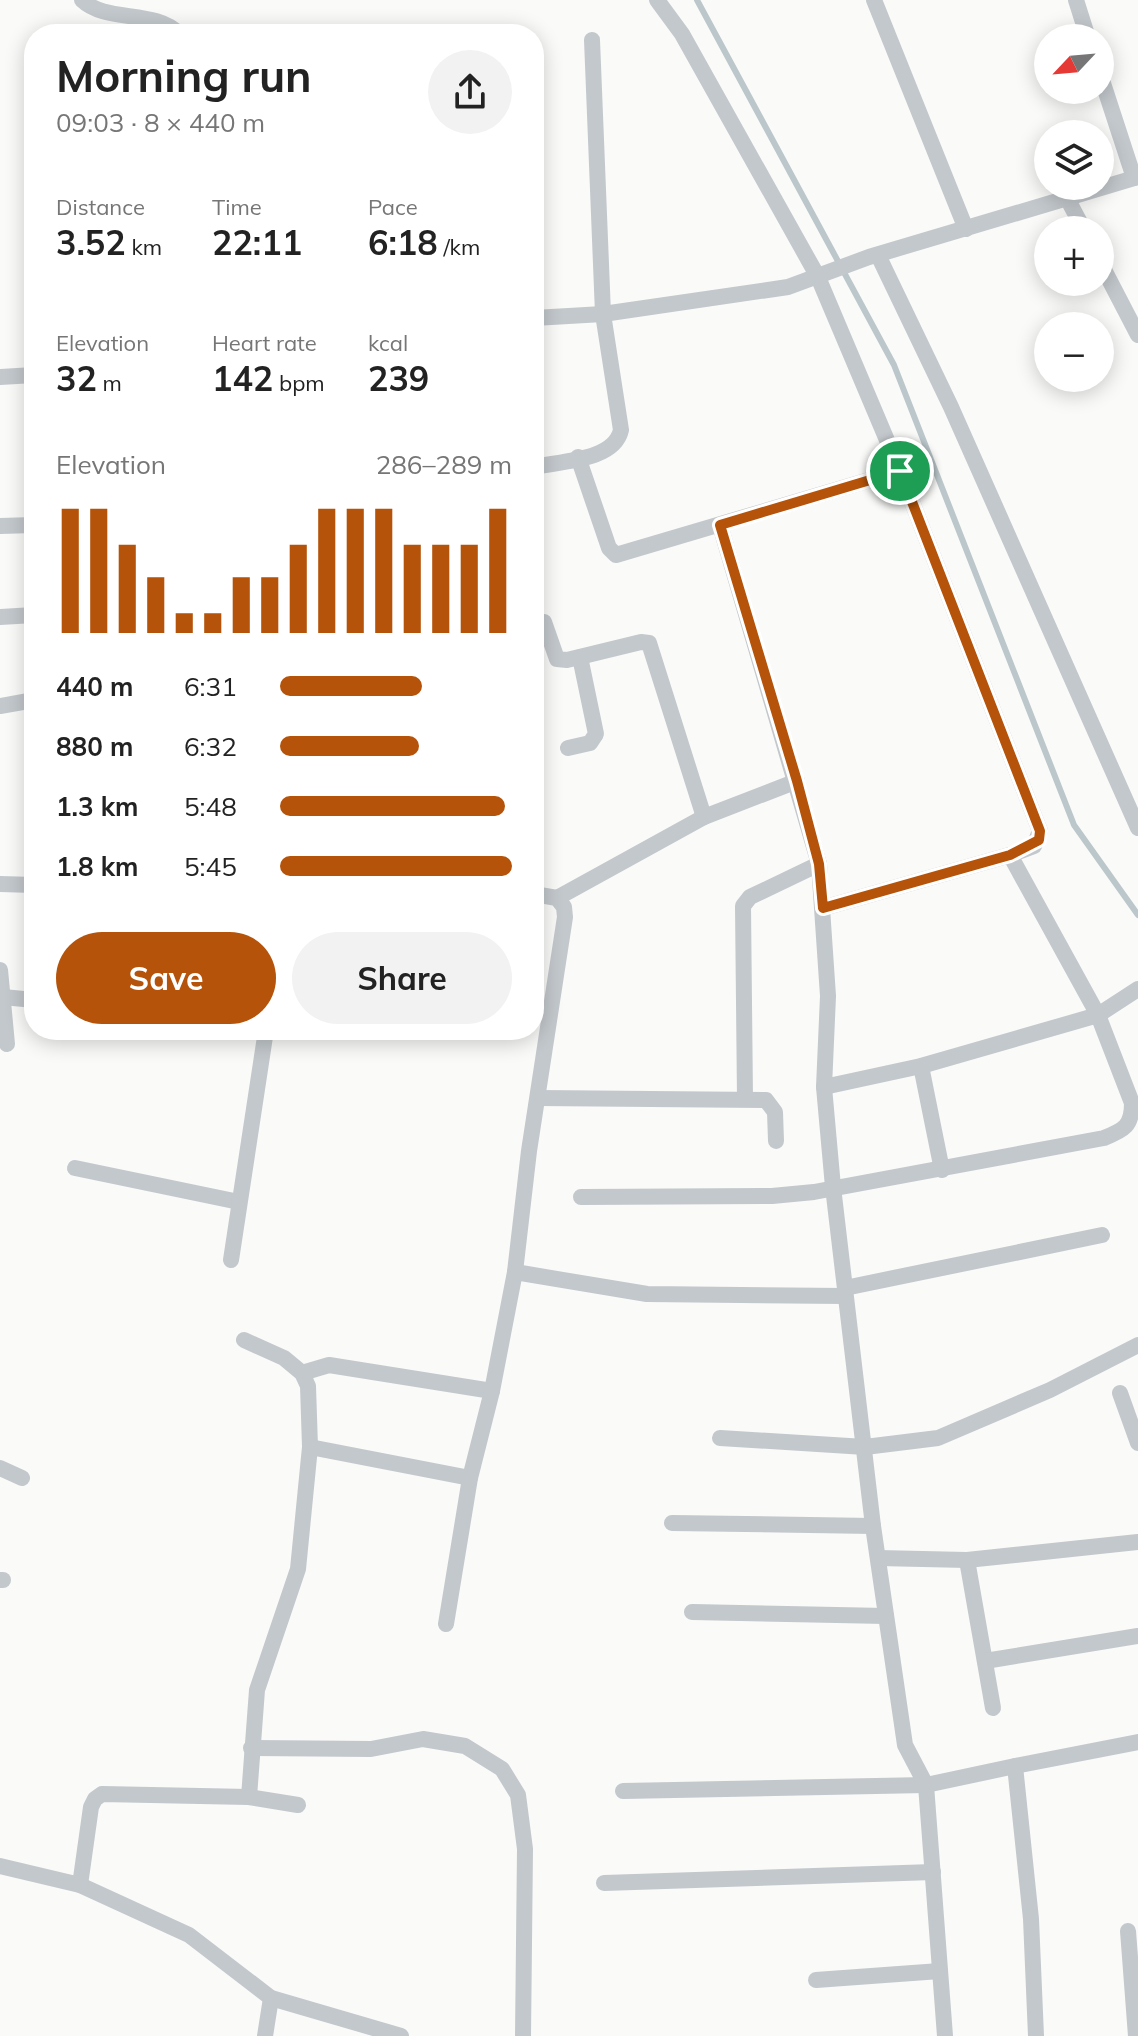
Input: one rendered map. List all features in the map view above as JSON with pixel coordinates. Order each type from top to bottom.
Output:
[{"type":"street","points":[[82,0],[96,9],[161,24]]},
{"type":"street","points":[[657,0],[682,34],[825,274],[1040,831],[1034,846],[1010,855],[823,908]]},
{"type":"street","points":[[874,0],[966,229]]},
{"type":"street","points":[[1076,0],[1084,24]]},
{"type":"street","points":[[544,465],[606,451],[618,442],[621,430],[603,314],[592,40]]},
{"type":"street","points":[[1110,104],[1136,178],[1114,185]]},
{"type":"street","points":[[544,317],[603,314],[788,287],[873,256],[1068,200],[1077,216]]},
{"type":"street","points":[[873,256],[951,407],[1138,828]]},
{"type":"street","points":[[1114,289],[1138,335]]},
{"type":"street","points":[[0,377],[24,376]]},
{"type":"street","points":[[578,457],[609,548],[616,555],[900,471]]},
{"type":"street","points":[[0,526],[24,525]]},
{"type":"street","points":[[720,525],[819,864],[828,996],[824,1087],[844,1292],[873,1526],[905,1745],[926,1785],[945,2036]]},
{"type":"street","points":[[0,617],[24,616]]},
{"type":"street","points":[[544,622],[557,659],[580,657],[641,642],[653,649],[704,817]]},
{"type":"street","points":[[568,748],[590,743],[596,734],[580,657]]},
{"type":"street","points":[[0,706],[24,702]]},
{"type":"street","points":[[544,896],[557,898],[704,817],[797,781]]},
{"type":"street","points":[[581,1197],[772,1196],[942,1170],[1104,1138],[1124,1130],[1132,1119],[1132,1103],[1098,1015],[1010,855]]},
{"type":"street","points":[[745,1099],[743,906],[750,897],[819,864]]},
{"type":"street","points":[[0,884],[24,885]]},
{"type":"street","points":[[446,1624],[470,1478],[492,1391],[515,1272],[565,917],[564,907],[557,898]]},
{"type":"street","points":[[0,970],[7,1044]]},
{"type":"street","points":[[824,1087],[921,1066],[1098,1015],[1138,989]]},
{"type":"street","points":[[3,997],[24,999]]},
{"type":"street","points":[[231,1260],[264,1040]]},
{"type":"street","points":[[921,1066],[942,1170]]},
{"type":"street","points":[[538,1098],[766,1100],[772,1104],[776,1141]]},
{"type":"street","points":[[75,1168],[239,1202]]},
{"type":"street","points":[[515,1272],[647,1294],[844,1292],[1102,1235]]},
{"type":"street","points":[[244,1340],[284,1358],[302,1373],[308,1386],[310,1447],[298,1569],[257,1690],[249,1797]]},
{"type":"street","points":[[720,1438],[865,1447],[938,1438],[1050,1390],[1138,1345]]},
{"type":"street","points":[[302,1373],[329,1365],[492,1391]]},
{"type":"street","points":[[1120,1393],[1138,1443]]},
{"type":"street","points":[[310,1447],[470,1478]]},
{"type":"street","points":[[0,1468],[22,1478]]},
{"type":"street","points":[[672,1523],[873,1526]]},
{"type":"street","points":[[878,1558],[967,1560],[1138,1542]]},
{"type":"street","points":[[967,1560],[993,1708]]},
{"type":"street","points":[[692,1612],[886,1616]]},
{"type":"street","points":[[985,1661],[1138,1636]]},
{"type":"street","points":[[251,1748],[371,1749],[423,1739],[465,1746],[502,1769],[518,1795],[525,1849],[523,2036]]},
{"type":"street","points":[[623,1791],[926,1785],[1138,1742]]},
{"type":"street","points":[[1015,1766],[1031,1919],[1036,2036]]},
{"type":"street","points":[[80,1885],[91,1807],[102,1794],[249,1797],[298,1805]]},
{"type":"street","points":[[0,1866],[80,1885],[189,1935],[271,1998],[401,2036]]},
{"type":"street","points":[[604,1883],[933,1872]]},
{"type":"street","points":[[1128,1931],[1136,2036]]},
{"type":"street","points":[[816,1980],[940,1971]]},
{"type":"street","points":[[265,2036],[271,1998]]},
{"type":"waterway","points":[[697,0],[894,365],[1074,825],[1138,915]]},
{"type":"route","points":[[900,471],[1040,831],[1039,840],[1034,846],[1010,855],[823,908],[819,864],[797,781],[720,525],[900,471]]}]
